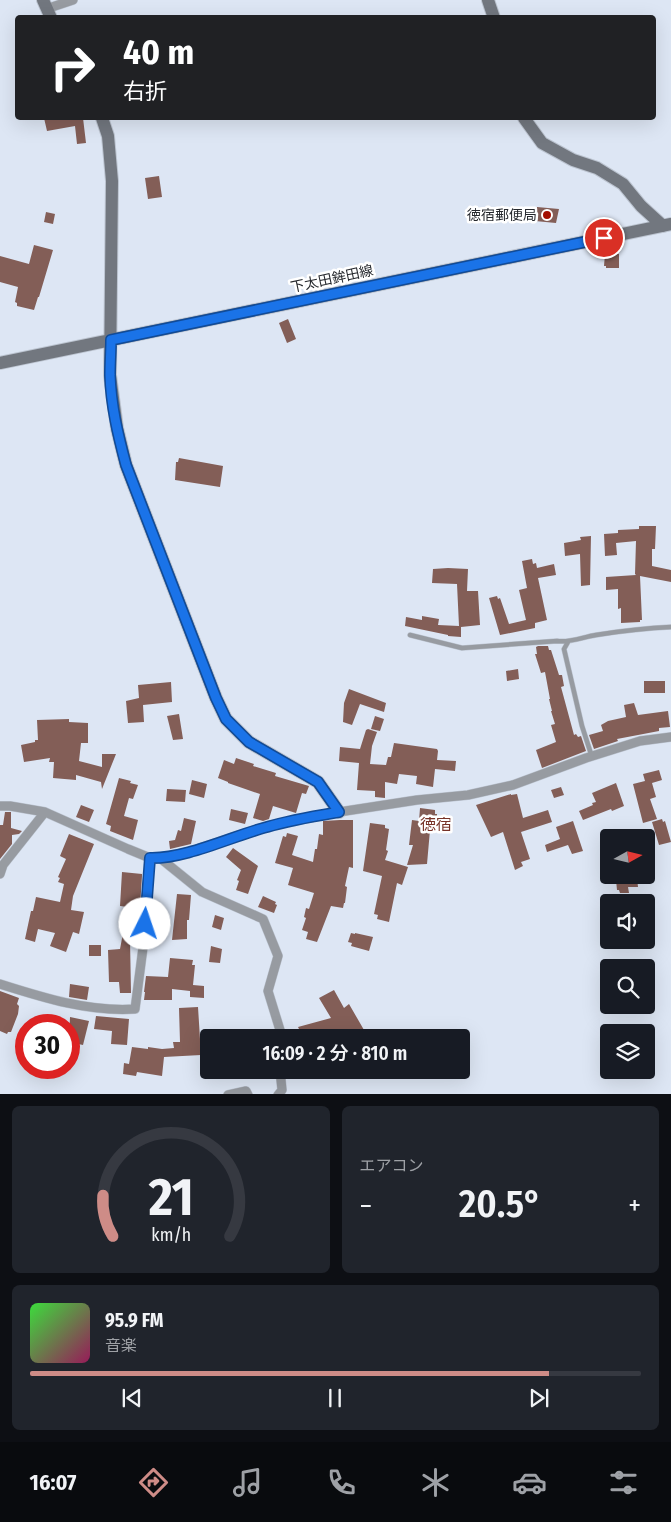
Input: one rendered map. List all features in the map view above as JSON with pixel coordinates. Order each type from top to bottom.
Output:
[{"type":"street","points":[[47,9],[73,0]]},
{"type":"street","points":[[488,0],[493,15]]},
{"type":"street","points":[[103,120],[108,136],[112,181],[110,375],[116,428],[126,465],[212,689],[226,719],[249,742],[318,782],[339,812]]},
{"type":"street","points":[[525,120],[542,143],[573,160],[597,168],[623,184],[641,206],[667,225]]},
{"type":"street","name":"下太田鉾田線","points":[[0,363],[667,225]]},
{"type":"street","points":[[0,806],[45,812],[150,858],[160,858],[188,852],[268,826],[339,812],[417,800],[468,795],[513,785],[640,741],[671,737]]},
{"type":"street","points":[[1,868],[45,812]]},
{"type":"street","points":[[0,984],[51,1000],[112,1011],[135,1009],[144,940],[150,858]]},
{"type":"street","points":[[160,858],[202,892],[263,919],[278,956],[268,990],[280,1029]]},
{"type":"street","points":[[278,1094],[282,1090],[281,1079]]},
{"type":"street","points":[[228,1094],[246,1091],[248,1094]]},
{"type":"lane","points":[[410,635],[462,648],[557,641],[568,642],[579,638],[637,628],[671,627]]},
{"type":"lane","points":[[568,642],[564,648],[582,726],[592,757]]},
{"type":"building","points":[[44,120],[83,120],[86,143],[77,144],[75,126],[47,131]]},
{"type":"building","points":[[159,176],[162,197],[148,199],[145,178]]},
{"type":"building","points":[[537,207],[559,209],[556,223],[535,221]]},
{"type":"building","points":[[46,212],[55,214],[53,224],[44,222]]},
{"type":"building","points":[[34,245],[53,250],[34,310],[17,306],[15,302],[18,287],[0,282],[0,256],[29,264]]},
{"type":"building","points":[[605,254],[619,254],[619,268],[606,268],[604,266]]},
{"type":"building","points":[[288,319],[296,339],[287,343],[279,323]]},
{"type":"building","points":[[179,458],[223,466],[220,487],[175,480],[176,462],[178,462]]},
{"type":"building","points":[[639,526],[656,526],[655,549],[652,549],[652,566],[671,570],[671,582],[640,576],[642,620],[640,622],[621,623],[621,608],[618,609],[618,589],[606,590],[606,577],[636,575],[636,541],[616,543],[617,555],[605,556],[604,534],[618,533],[618,530],[639,529]]},
{"type":"building","points":[[591,536],[590,585],[581,586],[580,554],[565,556],[564,543],[581,540],[580,537]]},
{"type":"building","points":[[532,559],[533,564],[536,563],[537,568],[554,564],[556,575],[538,578],[547,620],[535,623],[535,628],[500,635],[489,598],[497,596],[498,599],[500,598],[509,624],[526,620],[519,590],[527,588],[522,561]]},
{"type":"building","points":[[433,569],[468,569],[467,591],[478,591],[480,625],[461,627],[461,637],[448,636],[405,626],[406,617],[422,620],[422,616],[439,619],[438,625],[459,626],[457,584],[432,583]]},
{"type":"building","points":[[548,646],[549,650],[551,650],[559,675],[562,675],[564,686],[561,687],[574,735],[581,736],[586,751],[542,768],[536,750],[556,742],[551,725],[555,724],[545,672],[541,673],[535,654],[537,654],[536,647]]},
{"type":"building","points":[[518,669],[519,679],[507,681],[506,671]]},
{"type":"building","points":[[644,681],[665,681],[665,693],[644,693]]},
{"type":"building","points":[[171,682],[172,702],[143,705],[144,722],[128,723],[126,701],[139,698],[138,685]]},
{"type":"building","points":[[349,689],[386,703],[384,712],[360,704],[352,725],[343,722],[344,703]]},
{"type":"building","points":[[634,703],[638,715],[668,711],[670,727],[617,739],[618,741],[594,749],[589,735],[603,731],[601,725],[608,721],[626,717],[624,705]]},
{"type":"building","points":[[179,714],[183,739],[173,740],[167,716]]},
{"type":"building","points":[[375,716],[384,719],[380,731],[371,729]]},
{"type":"building","points":[[69,719],[69,722],[88,723],[88,743],[81,743],[79,761],[102,767],[102,754],[116,754],[102,789],[101,782],[76,775],[76,780],[53,778],[54,762],[49,762],[50,758],[24,762],[21,745],[38,740],[37,720]]},
{"type":"building","points":[[368,729],[377,732],[372,746],[370,764],[386,765],[388,757],[391,757],[394,743],[437,749],[437,760],[456,761],[455,771],[435,769],[433,787],[416,784],[417,776],[399,774],[397,784],[385,782],[385,798],[375,797],[375,791],[357,790],[359,763],[339,761],[340,747],[360,749]]},
{"type":"building","points":[[236,758],[254,764],[253,766],[276,773],[275,776],[309,786],[306,794],[302,793],[296,813],[273,806],[269,819],[263,821],[253,818],[260,794],[218,778],[224,760],[234,764]]},
{"type":"building","points":[[659,770],[662,780],[652,783],[656,797],[650,799],[657,819],[643,823],[633,784],[645,781],[643,774]]},
{"type":"building","points":[[119,778],[138,785],[133,799],[129,798],[124,816],[138,820],[133,840],[110,831],[111,826],[106,824]]},
{"type":"building","points":[[192,780],[207,784],[204,798],[189,794]]},
{"type":"building","points":[[616,783],[624,806],[583,820],[579,811],[596,802],[592,793]]},
{"type":"building","points":[[561,787],[564,795],[554,798],[551,790]]},
{"type":"building","points":[[167,789],[186,790],[185,802],[166,801]]},
{"type":"building","points":[[511,794],[517,794],[523,818],[548,810],[552,822],[521,832],[530,859],[521,862],[523,866],[515,870],[503,832],[491,837],[476,805]]},
{"type":"building","points":[[81,805],[94,810],[89,822],[76,817]]},
{"type":"building","points":[[420,808],[435,810],[435,814],[437,814],[436,831],[430,830],[427,864],[407,865],[413,845],[409,845],[412,820],[419,821]]},
{"type":"building","points":[[231,809],[248,813],[245,824],[229,820]]},
{"type":"building","points":[[5,812],[11,812],[11,828],[22,831],[19,834],[12,835],[12,844],[0,859],[0,825],[3,825]]},
{"type":"building","points":[[184,818],[196,821],[191,844],[170,849],[169,841],[175,840],[178,830],[181,831]]},
{"type":"building","points":[[662,819],[663,822],[665,821],[671,842],[659,845],[652,822]]},
{"type":"building","points":[[353,820],[353,868],[349,867],[343,908],[331,906],[317,942],[306,939],[308,932],[302,930],[306,918],[304,917],[306,908],[309,909],[314,893],[288,885],[293,868],[275,863],[283,836],[286,837],[287,833],[298,836],[292,855],[313,862],[319,834],[323,835],[323,821]]},
{"type":"building","points":[[573,821],[583,851],[572,854],[568,845],[547,852],[545,845],[560,839],[556,827]]},
{"type":"building","points":[[370,823],[385,825],[385,828],[389,829],[386,850],[388,851],[385,860],[408,867],[402,885],[397,883],[389,922],[377,919],[378,915],[374,914],[382,876],[363,871]]},
{"type":"building","points":[[69,834],[94,844],[73,896],[71,910],[84,912],[79,934],[73,932],[66,952],[50,946],[55,933],[38,929],[35,942],[25,939],[36,897],[60,902],[64,884],[58,882],[60,878],[58,877],[66,859],[60,856]]},
{"type":"building","points":[[233,848],[258,866],[248,894],[236,890],[241,870],[226,857]]},
{"type":"building","points":[[122,872],[142,874],[138,937],[136,940],[130,939],[131,993],[120,993],[119,982],[109,982],[108,950],[120,949],[128,907],[120,906]]},
{"type":"building","points":[[616,884],[638,884],[638,887],[628,887],[629,893],[620,893],[617,890]]},
{"type":"building","points":[[177,894],[191,895],[189,920],[187,920],[187,939],[172,940]]},
{"type":"building","points":[[263,896],[276,902],[275,904],[277,905],[274,913],[258,907]]},
{"type":"building","points":[[152,915],[159,916],[157,938],[150,938]]},
{"type":"building","points":[[215,915],[224,918],[221,930],[212,927]]},
{"type":"building","points":[[351,933],[373,937],[369,951],[351,946],[352,943],[348,942]]},
{"type":"building","points":[[89,945],[101,945],[101,956],[89,956]]},
{"type":"building","points":[[211,946],[222,949],[220,963],[209,962]]},
{"type":"building","points":[[170,958],[193,960],[192,965],[195,965],[193,985],[204,986],[204,998],[190,997],[190,991],[172,989],[172,1000],[144,1000],[146,976],[168,977]]},
{"type":"building","points":[[70,984],[89,987],[87,1000],[69,997]]},
{"type":"building","points":[[334,990],[344,1008],[349,1004],[363,1029],[299,1029],[298,1027],[331,1018],[319,998]]},
{"type":"building","points":[[0,991],[19,998],[17,1004],[19,1006],[11,1032],[7,1034],[0,1031]]},
{"type":"building","points":[[198,1007],[200,1055],[164,1057],[162,1076],[137,1072],[136,1076],[123,1074],[124,1063],[129,1064],[132,1047],[148,1049],[148,1047],[174,1048],[173,1042],[180,1042],[179,1008]]},
{"type":"building","points":[[96,1016],[129,1019],[127,1045],[111,1044],[112,1031],[94,1029]]},
{"type":"building","points":[[80,1019],[89,1021],[83,1045],[80,1044]]},
{"type":"place","name":"徳宿郵便局","points":[[547,215]]},
{"type":"district","name":"徳宿","points":[[436,824]]},
{"type":"route","points":[[145,924],[150,858],[160,858],[188,852],[268,826],[339,812],[318,782],[249,742],[226,719],[148,527],[126,465],[116,428],[110,375],[111,340],[604,238]]}]
